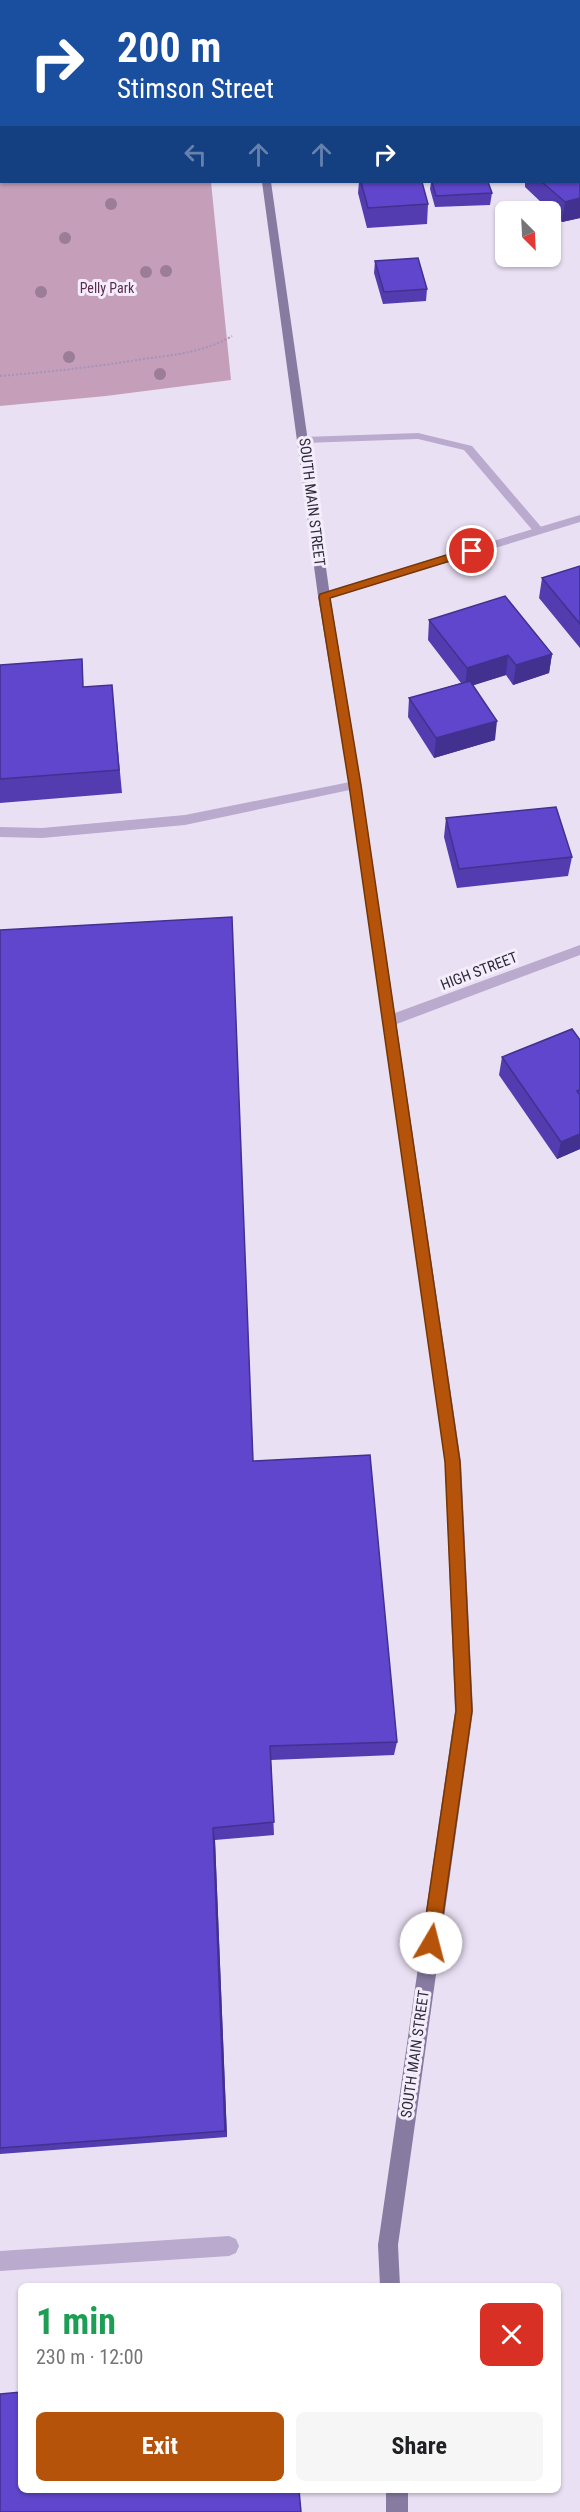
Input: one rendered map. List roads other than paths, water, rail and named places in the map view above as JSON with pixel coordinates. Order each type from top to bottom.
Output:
[{"type":"main road","name":"SOUTH MAIN STREET","points":[[266,183],[304,440],[324,597],[355,785],[453,1462],[464,1711],[388,2246],[390,2283]]},
{"type":"main road","points":[[397,2493],[397,2512]]},
{"type":"street","points":[[304,440],[418,436],[468,448],[537,530]]},
{"type":"street","points":[[324,597],[580,518]]},
{"type":"street","points":[[0,832],[42,833],[185,820],[355,785]]},
{"type":"street","name":"HIGH STREET","points":[[389,1022],[580,950]]},
{"type":"street","points":[[0,2261],[229,2246]]},
{"type":"park label","name":"Pelly Park","points":[[107,288]]}]
